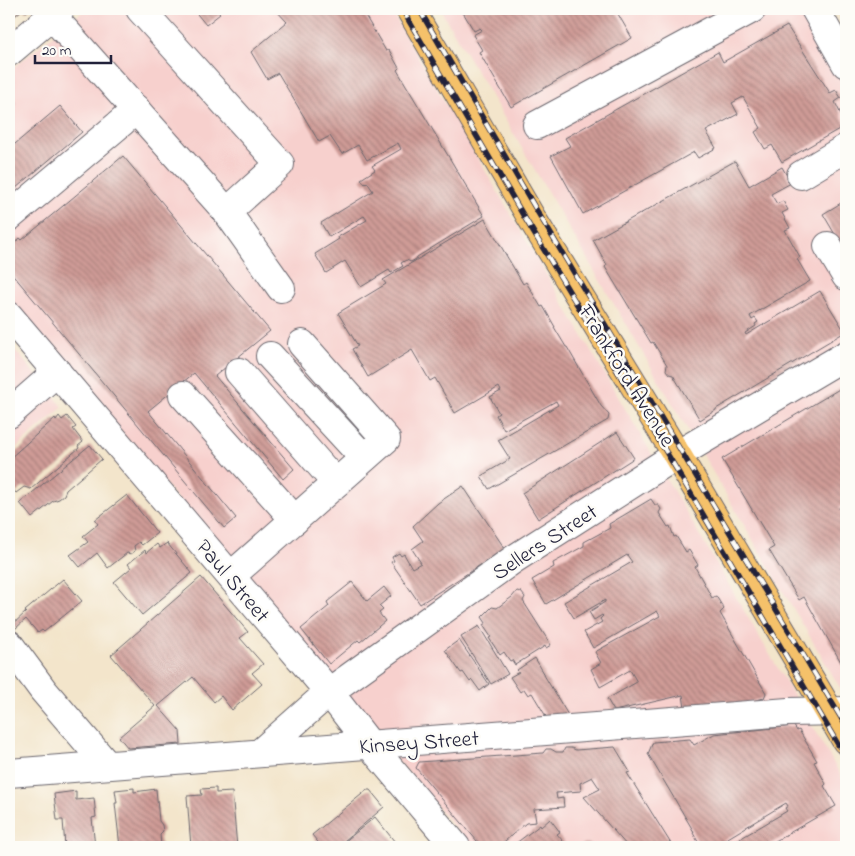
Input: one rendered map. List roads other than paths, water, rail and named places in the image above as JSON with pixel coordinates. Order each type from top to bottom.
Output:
[{"type":"main road","name":"Frankford Avenue","points":[[410,9],[531,217],[677,455],[838,711],[846,740]]},
{"type":"street","points":[[140,9],[280,164],[227,212]]},
{"type":"street","points":[[538,125],[752,9]]},
{"type":"street","points":[[814,9],[846,64]]},
{"type":"street","points":[[9,52],[56,12],[136,109],[227,212],[281,288]]},
{"type":"street","points":[[9,217],[136,109]]},
{"type":"street","points":[[801,175],[846,148]]},
{"type":"street","points":[[828,246],[846,276]]},
{"type":"street","name":"Paul Street","points":[[9,316],[329,692],[370,745],[456,847]]},
{"type":"street","points":[[231,576],[386,439],[302,344]]},
{"type":"street","name":"Sellers Street","points":[[260,753],[329,692],[514,559],[677,455],[846,355]]},
{"type":"street","points":[[270,356],[364,458]]},
{"type":"street","points":[[9,414],[57,372]]},
{"type":"street","points":[[239,372],[336,483]]},
{"type":"street","points":[[183,395],[295,520]]},
{"type":"street","points":[[9,644],[43,690],[107,765]]},
{"type":"street","name":"Kinsey Street","points":[[9,773],[788,712],[838,711]]},
{"type":"railway","points":[[402,9],[846,758]]},
{"type":"railway","points":[[419,9],[537,211],[846,726]]}]
